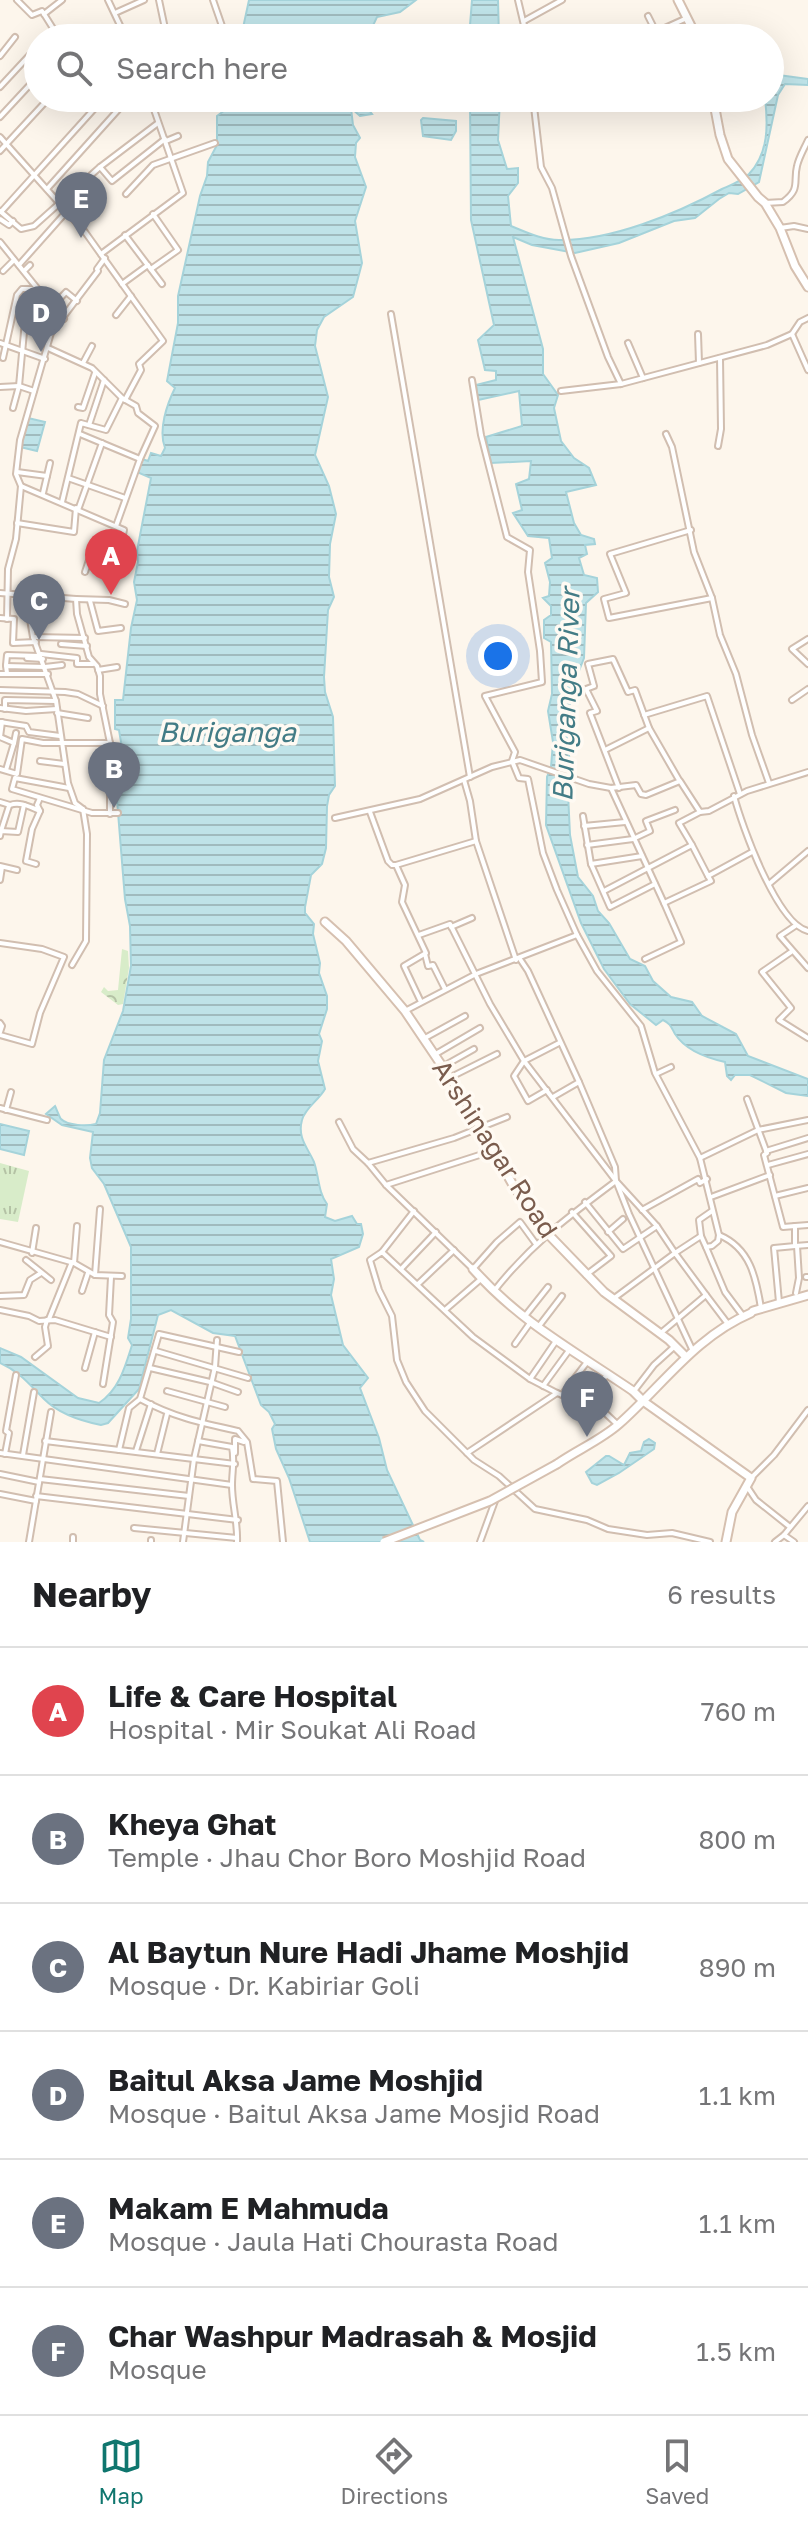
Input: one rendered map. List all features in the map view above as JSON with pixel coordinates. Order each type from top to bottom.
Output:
[{"type":"street","points":[[17,0],[32,15],[42,11],[50,24]]},
{"type":"street","points":[[44,14],[62,0]]},
{"type":"street","points":[[108,0],[120,24]]},
{"type":"street","points":[[115,13],[144,0]]},
{"type":"street","points":[[159,0],[164,24]]},
{"type":"street","points":[[213,0],[221,24]]},
{"type":"street","points":[[518,0],[525,24]]},
{"type":"street","points":[[524,21],[562,0]]},
{"type":"street","points":[[678,0],[690,24]]},
{"type":"street","points":[[648,16],[652,24]]},
{"type":"street","points":[[674,24],[687,18]]},
{"type":"street","points":[[0,56],[15,37]]},
{"type":"street","points":[[0,87],[24,61]]},
{"type":"street","points":[[0,117],[24,91]]},
{"type":"street","points":[[0,151],[36,112]]},
{"type":"street","points":[[93,112],[1,211],[20,227],[27,229],[34,226],[100,167],[158,123]]},
{"type":"street","points":[[47,189],[116,112]]},
{"type":"street","points":[[85,638],[13,643],[14,619],[3,619],[8,594],[8,563],[21,486],[16,472],[20,440],[51,333],[77,301],[103,256],[125,235],[183,193],[154,112]]},
{"type":"street","points":[[535,112],[541,167],[552,188],[571,256],[621,384]]},
{"type":"street","points":[[716,112],[728,159],[765,203],[808,287]]},
{"type":"street","points":[[100,167],[112,181],[165,140],[178,136]]},
{"type":"street","points":[[0,137],[103,256],[163,341],[139,364],[141,370],[106,430],[81,423],[62,502]]},
{"type":"street","points":[[765,203],[783,202],[792,192],[797,183],[795,170],[808,140]]},
{"type":"street","points":[[126,194],[153,165],[215,143]]},
{"type":"street","points":[[19,265],[67,211]]},
{"type":"street","points":[[122,284],[178,250],[153,214]]},
{"type":"street","points":[[0,219],[9,225],[13,221]]},
{"type":"street","points":[[780,228],[794,226],[808,229]]},
{"type":"street","points":[[125,235],[162,284]]},
{"type":"street","points":[[0,243],[51,308],[64,319]]},
{"type":"street","points":[[3,271],[14,260]]},
{"type":"street","points":[[24,271],[30,265]]},
{"type":"street","points":[[3,358],[3,344],[19,291],[37,289]]},
{"type":"street","points":[[51,308],[66,292],[77,301]]},
{"type":"street","points":[[116,315],[131,296]]},
{"type":"street","points":[[391,314],[470,777]]},
{"type":"street","points":[[561,391],[621,384],[767,345],[792,334],[800,322],[808,318]]},
{"type":"street","points":[[13,408],[19,386],[25,321]]},
{"type":"street","points":[[698,334],[699,363]]},
{"type":"street","points":[[792,334],[808,370]]},
{"type":"street","points":[[628,343],[643,378]]},
{"type":"street","points":[[3,344],[45,359]]},
{"type":"street","points":[[83,363],[92,346]]},
{"type":"street","points":[[48,348],[96,372],[155,426],[116,526]]},
{"type":"street","points":[[718,446],[721,429],[720,358]]},
{"type":"street","points":[[78,407],[83,408],[96,372]]},
{"type":"street","points":[[89,425],[104,380]]},
{"type":"street","points":[[472,380],[481,435],[507,537],[530,550],[528,572],[542,682],[485,696],[515,752],[512,761],[519,778],[528,779],[543,853],[577,935],[597,971],[641,1026],[656,1074],[700,1158],[719,1235],[718,1241],[706,1247]]},
{"type":"street","points":[[0,387],[19,386],[34,391]]},
{"type":"street","points":[[79,434],[140,459]]},
{"type":"street","points":[[666,434],[672,447],[694,552],[712,598],[720,635],[736,674],[769,783]]},
{"type":"street","points":[[17,523],[74,532],[77,509],[102,443]]},
{"type":"street","points":[[43,493],[50,463]]},
{"type":"street","points":[[16,472],[47,476]]},
{"type":"street","points":[[68,478],[125,498]]},
{"type":"street","points":[[21,486],[124,530],[119,553]]},
{"type":"street","points":[[691,530],[610,554],[626,593],[604,599],[609,618],[712,598]]},
{"type":"street","points":[[85,572],[90,557],[131,553]]},
{"type":"street","points":[[0,593],[109,600],[125,604]]},
{"type":"street","points":[[26,596],[35,640],[56,701],[70,788],[75,803],[83,809],[87,834],[86,941],[72,965]]},
{"type":"street","points":[[76,599],[77,614],[93,664],[98,670],[110,743],[110,814]]},
{"type":"street","points":[[90,601],[98,634],[121,628]]},
{"type":"street","points":[[6,627],[14,627]]},
{"type":"street","points":[[808,639],[792,649],[808,664]]},
{"type":"street","points":[[61,644],[87,646]]},
{"type":"street","points":[[7,674],[7,655],[77,658],[77,664],[93,664]]},
{"type":"street","points":[[27,658],[41,656]]},
{"type":"street","points":[[619,788],[590,713],[597,711],[586,689],[594,686],[588,664],[613,659],[628,692],[635,690],[649,728],[700,812]]},
{"type":"street","points":[[6,666],[62,665]]},
{"type":"street","points":[[98,670],[117,667]]},
{"type":"street","points":[[0,674],[48,674]]},
{"type":"street","points":[[792,700],[808,689]]},
{"type":"street","points":[[0,690],[53,691],[78,694],[102,703],[108,701]]},
{"type":"street","points":[[644,715],[707,696],[752,852],[796,926],[808,931]]},
{"type":"street","points":[[56,701],[5,700],[2,708],[57,711],[88,718]]},
{"type":"street","points":[[14,743],[0,736],[1,722],[26,726],[29,732],[60,736]]},
{"type":"street","points":[[605,750],[649,728]]},
{"type":"street","points":[[16,733],[3,770],[16,776],[70,788]]},
{"type":"street","points":[[110,743],[62,744],[22,739],[12,789],[83,809],[118,813]]},
{"type":"street","points":[[335,818],[420,799],[520,760],[589,784],[611,788],[636,785],[641,794],[646,795],[680,781]]},
{"type":"street","points":[[40,761],[64,764]]},
{"type":"street","points":[[664,903],[711,881],[679,823],[737,795],[808,772]]},
{"type":"street","points":[[464,780],[476,841],[515,960],[528,971],[579,1082],[615,1167],[616,1181],[692,1349]]},
{"type":"street","points":[[611,788],[681,942],[645,959]]},
{"type":"street","points":[[40,798],[37,805],[40,811]]},
{"type":"street","points":[[0,802],[40,811]]},
{"type":"street","points":[[15,803],[7,807],[0,833],[18,832],[24,805]]},
{"type":"street","points":[[587,845],[633,839],[650,831],[646,821],[675,810]]},
{"type":"street","points":[[36,864],[23,860],[40,811]]},
{"type":"street","points":[[370,812],[388,861],[396,865],[405,885],[402,902],[419,935],[428,966],[433,965],[445,989]]},
{"type":"street","points":[[583,816],[591,864],[610,907],[655,884]]},
{"type":"street","points":[[584,826],[625,822]]},
{"type":"street","points":[[396,865],[476,841]]},
{"type":"street","points":[[604,891],[692,845]]},
{"type":"street","points":[[769,884],[808,851]]},
{"type":"street","points":[[708,876],[752,852]]},
{"type":"street","points":[[591,864],[642,856]]},
{"type":"street","points":[[0,880],[1,867],[17,870]]},
{"type":"street","points":[[451,927],[472,918]]},
{"type":"street","name":"Arshinagar Road","points":[[325,922],[346,941],[405,1011],[547,1233],[586,1275],[685,1356]]},
{"type":"street","points":[[419,935],[450,924],[490,1004],[524,1061],[616,1181],[657,1226],[728,1324]]},
{"type":"street","points":[[796,926],[780,936],[808,968]]},
{"type":"street","points":[[405,1011],[476,974],[577,935]]},
{"type":"street","points":[[0,943],[42,949],[64,957],[40,1013],[32,1044],[0,1034],[0,1023]]},
{"type":"street","points":[[791,952],[762,972],[791,1008],[779,1020],[808,1038]]},
{"type":"street","points":[[421,1002],[404,966],[425,954]]},
{"type":"street","points":[[423,1039],[465,1016]]},
{"type":"street","points":[[434,1055],[480,1028]]},
{"type":"street","points":[[548,1089],[527,1101],[514,1076],[524,1061],[559,1043]]},
{"type":"street","points":[[442,1067],[474,1049]]},
{"type":"street","points":[[449,1078],[497,1054]]},
{"type":"street","points":[[656,1074],[671,1067]]},
{"type":"street","points":[[553,1097],[579,1082]]},
{"type":"street","points":[[6,1110],[11,1092]]},
{"type":"street","points":[[747,1099],[766,1151],[764,1155],[783,1227],[808,1225]]},
{"type":"street","points":[[0,1108],[47,1120]]},
{"type":"street","points":[[368,1163],[507,1117]]},
{"type":"street","points":[[700,1158],[758,1130],[808,1120]]},
{"type":"street","points":[[339,1122],[353,1149],[493,1292],[530,1323],[633,1391],[748,1482],[756,1500],[790,1527]]},
{"type":"street","points":[[766,1151],[808,1138]]},
{"type":"street","points":[[386,1185],[492,1151]]},
{"type":"street","points":[[767,1165],[808,1154]]},
{"type":"street","points":[[711,1197],[770,1175]]},
{"type":"street","points":[[642,1210],[698,1179],[700,1183],[707,1179]]},
{"type":"street","points":[[493,1292],[508,1271],[547,1233],[616,1181]]},
{"type":"street","points":[[775,1196],[808,1188]]},
{"type":"street","points":[[585,1202],[623,1249],[657,1226]]},
{"type":"street","points":[[95,1275],[100,1209]]},
{"type":"street","points":[[713,1210],[699,1220],[701,1236],[725,1292],[752,1312]]},
{"type":"street","points":[[414,1211],[382,1252],[370,1260],[379,1290],[392,1316],[397,1360],[406,1382],[425,1411],[467,1453],[535,1509],[587,1520],[608,1529],[647,1535],[672,1533],[710,1542]]},
{"type":"street","points":[[572,1212],[611,1256],[586,1275]]},
{"type":"street","points":[[608,1232],[623,1219]]},
{"type":"street","points":[[473,1269],[520,1222],[536,1244]]},
{"type":"street","points":[[35,1357],[48,1346],[45,1327],[73,1263],[77,1226]]},
{"type":"street","points":[[384,1542],[490,1501],[557,1464],[618,1425],[685,1356],[728,1324],[752,1312],[804,1295],[799,1278],[795,1226]]},
{"type":"street","points":[[32,1253],[36,1228]]},
{"type":"street","points":[[401,1269],[436,1232]]},
{"type":"street","points":[[719,1235],[736,1242],[756,1277],[752,1312]]},
{"type":"street","points":[[613,1299],[701,1236]]},
{"type":"street","points":[[0,1242],[73,1263],[95,1275],[122,1276]]},
{"type":"street","points":[[779,1302],[774,1248],[808,1245]]},
{"type":"street","points":[[418,1284],[454,1250]]},
{"type":"street","points":[[382,1252],[473,1337],[530,1379],[602,1410],[618,1425]]},
{"type":"street","points":[[26,1260],[51,1280]]},
{"type":"street","points":[[0,1296],[24,1295],[30,1280],[41,1273]]},
{"type":"street","points":[[82,1291],[88,1273]]},
{"type":"street","points":[[103,1384],[113,1322],[109,1315],[111,1277]]},
{"type":"street","points":[[445,1310],[481,1279]]},
{"type":"street","points":[[515,1344],[530,1323],[548,1287]]},
{"type":"street","points":[[660,1334],[706,1295]]},
{"type":"street","points":[[530,1323],[562,1296]]},
{"type":"street","points":[[0,1317],[1,1310],[36,1320],[48,1319],[111,1337]]},
{"type":"street","points":[[85,1368],[95,1332]]},
{"type":"street","points":[[119,1450],[129,1408],[140,1399],[159,1334],[239,1352]]},
{"type":"street","points":[[183,1542],[194,1459],[215,1367],[217,1340]]},
{"type":"street","points":[[530,1379],[557,1340]]},
{"type":"street","points":[[633,1391],[675,1346]]},
{"type":"street","points":[[543,1386],[570,1349]]},
{"type":"street","points":[[156,1351],[248,1378]]},
{"type":"street","points":[[467,1453],[560,1394],[587,1362]]},
{"type":"street","points":[[150,1368],[238,1392]]},
{"type":"street","points":[[16,1375],[6,1431],[9,1433],[3,1453],[232,1485]]},
{"type":"street","points":[[583,1402],[607,1375]]},
{"type":"street","points":[[167,1391],[225,1407]]},
{"type":"street","points":[[23,1455],[34,1392]]},
{"type":"street","points":[[140,1399],[167,1413],[238,1431],[247,1442],[253,1479],[277,1481],[283,1542]]},
{"type":"street","points":[[136,1451],[151,1404]]},
{"type":"street","points":[[726,1542],[732,1512],[748,1482],[774,1455],[808,1410]]},
{"type":"street","points":[[29,1542],[51,1412]]},
{"type":"street","points":[[157,1454],[167,1413]]},
{"type":"street","points":[[233,1454],[235,1439],[247,1442]]},
{"type":"street","points":[[45,1441],[235,1464]]},
{"type":"street","points":[[134,1528],[237,1540],[232,1447],[198,1441]]},
{"type":"street","points":[[0,1474],[189,1496]]},
{"type":"street","points":[[480,1542],[494,1502],[515,1491]]},
{"type":"street","points":[[0,1494],[238,1520]]},
{"type":"street","points":[[775,1542],[808,1506]]},
{"type":"street","points":[[784,1535],[794,1542]]},
{"type":"green space","points":[[122,949],[128,951],[129,968],[123,1004],[118,1005],[101,992],[104,987],[108,991],[118,990]]},
{"type":"green space","points":[[0,1163],[29,1171],[18,1222],[0,1219]]},
{"type":"water","points":[[249,0],[416,0],[400,12],[377,17],[374,24],[244,24]]},
{"type":"water","points":[[472,0],[498,0],[499,24],[470,24]]},
{"type":"water","points":[[784,76],[808,79],[808,85],[785,84]]},
{"type":"water","name":"Buriganga","points":[[222,112],[351,112],[353,125],[360,138],[356,143],[355,157],[366,187],[355,221],[362,263],[353,297],[324,317],[317,330],[315,346],[328,397],[315,455],[329,486],[336,514],[330,544],[329,577],[334,597],[328,610],[324,677],[333,717],[335,786],[327,806],[326,848],[322,864],[311,875],[305,907],[305,913],[314,924],[319,973],[327,996],[327,1009],[319,1034],[322,1041],[318,1061],[325,1089],[304,1116],[301,1132],[327,1204],[325,1217],[335,1221],[352,1216],[357,1224],[361,1224],[363,1234],[359,1247],[331,1259],[334,1279],[331,1295],[343,1345],[368,1378],[360,1388],[379,1438],[387,1470],[420,1540],[424,1542],[310,1542],[276,1449],[272,1429],[275,1424],[261,1405],[235,1336],[213,1333],[171,1310],[158,1315],[139,1389],[108,1423],[101,1425],[56,1409],[19,1374],[0,1363],[0,1348],[21,1357],[78,1398],[99,1403],[116,1385],[132,1345],[128,1338],[131,1247],[104,1184],[92,1168],[93,1132],[62,1125],[46,1114],[55,1106],[60,1118],[68,1123],[96,1124],[100,1113],[104,1060],[123,1011],[131,966],[117,800],[117,759],[121,742],[119,730],[115,729],[115,700],[123,700],[137,600],[134,582],[137,551],[151,478],[137,472],[142,459],[148,461],[151,453],[161,456],[165,448],[163,425],[175,388],[167,381],[178,323],[178,296],[208,162],[217,145],[217,116]]},
{"type":"water","points":[[356,112],[372,114],[360,116]]},
{"type":"water","name":"Buriganga River","points":[[470,112],[499,112],[498,140],[507,169],[518,168],[518,183],[508,196],[511,226],[546,239],[559,240],[621,231],[664,216],[736,183],[756,166],[764,148],[766,112],[774,112],[759,182],[738,194],[729,193],[695,218],[674,221],[619,243],[575,253],[532,245],[513,237],[543,349],[543,374],[558,395],[554,408],[561,441],[574,458],[589,468],[596,485],[566,492],[574,523],[581,535],[594,539],[595,544],[585,545],[587,554],[579,558],[584,575],[597,578],[598,592],[586,603],[584,658],[575,681],[566,722],[573,781],[568,793],[570,835],[578,877],[593,896],[598,911],[609,923],[630,959],[645,966],[653,981],[671,997],[692,1002],[702,1016],[736,1034],[748,1056],[808,1079],[808,1096],[786,1093],[750,1075],[735,1075],[731,1080],[727,1076],[725,1062],[691,1049],[663,1020],[656,1025],[630,1004],[604,969],[581,923],[546,825],[547,777],[553,742],[548,711],[552,694],[551,642],[544,638],[544,620],[551,615],[551,606],[543,598],[549,596],[550,582],[545,563],[552,558],[549,538],[528,536],[513,513],[522,510],[516,484],[529,479],[531,461],[491,463],[486,437],[522,426],[519,391],[478,400],[476,385],[496,380],[496,371],[485,370],[478,340],[494,325],[471,220]]},
{"type":"water","points":[[423,118],[456,121],[456,131],[451,140],[423,136]]},
{"type":"water","points":[[28,418],[45,422],[37,451],[20,447]]},
{"type":"water","points":[[0,1124],[29,1131],[24,1155],[0,1149]]},
{"type":"water","points":[[649,1439],[655,1443],[654,1449],[619,1473],[597,1485],[592,1483],[586,1472],[606,1456],[624,1465],[630,1453],[641,1451],[644,1442]]},
{"type":"place","name":"Makam E Mahmuda","points":[[81,238]]},
{"type":"place","name":"Baitul Aksa Jame Moshjid","points":[[41,352]]},
{"type":"place","name":"Life & Care Hospital","points":[[111,595]]},
{"type":"place","name":"Al Baytun Nure Hadi Jhame Moshjid","points":[[39,640]]},
{"type":"place","name":"Kheya Ghat","points":[[114,808]]},
{"type":"place","name":"Char Washpur Madrasah & Mosjid","points":[[587,1437]]}]
